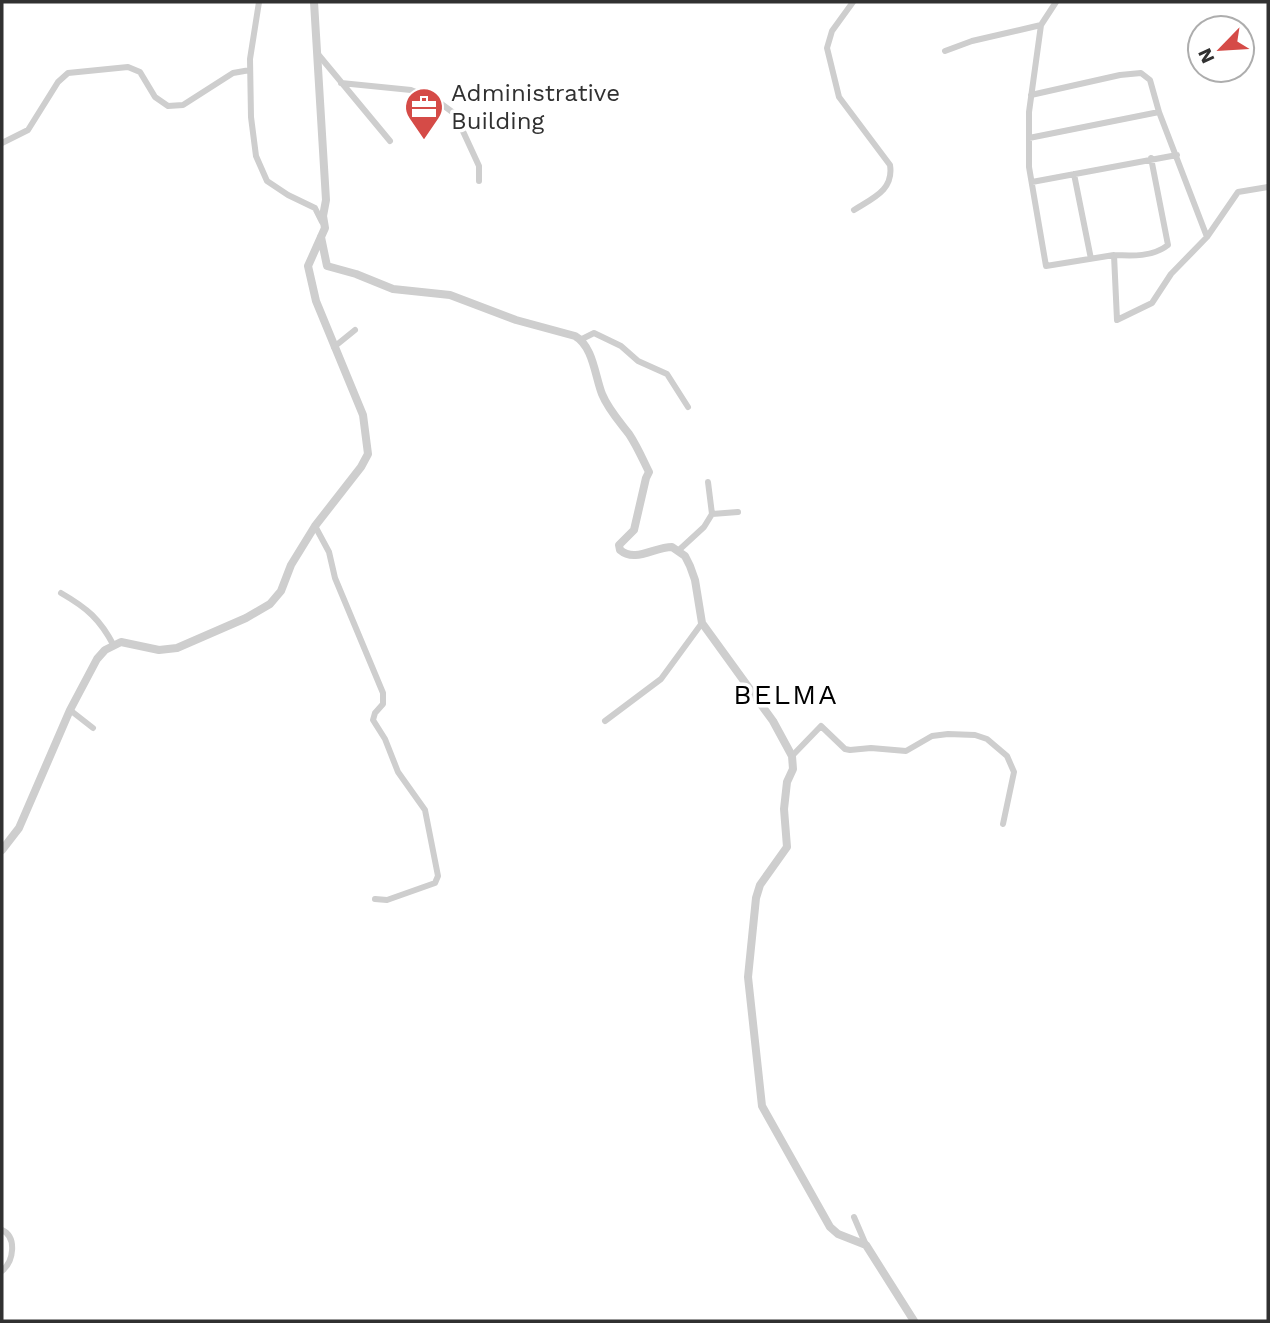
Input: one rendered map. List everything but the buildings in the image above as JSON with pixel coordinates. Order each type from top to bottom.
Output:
[{"type":"street","points":[[2,850],[19,828],[70,710],[97,659],[105,650],[121,642],[159,650],[177,648],[246,618],[270,604],[281,590],[291,565],[315,526],[368,454],[368,437],[363,415],[316,301],[308,266],[323,232],[315,208],[267,181],[256,156],[251,117],[250,59],[259,2]]},
{"type":"street","points":[[314,2],[327,200],[323,216],[327,266],[393,289],[450,295],[516,320],[582,339],[594,333],[621,346],[638,361],[667,374],[688,407]]},
{"type":"street","points":[[853,2],[832,31],[827,48],[839,97],[885,157],[892,175],[885,191],[854,210]]},
{"type":"street","points":[[1056,2],[1041,24],[1031,95],[1029,138],[1032,182],[1046,266],[1114,255],[1136,256],[1161,251],[1168,245],[1151,158]]},
{"type":"street","points":[[944,51],[972,41],[1041,24]]},
{"type":"street","points":[[316,52],[390,141]]},
{"type":"street","points":[[2,143],[28,130],[58,82],[68,73],[128,67],[140,72],[155,97],[168,106],[183,105],[233,73],[250,70]]},
{"type":"street","points":[[1031,95],[1121,75],[1141,74],[1150,80],[1159,112],[1207,237]]},
{"type":"street","points":[[341,83],[411,90],[436,100],[455,114],[479,166],[479,181]]},
{"type":"street","points":[[1029,138],[1159,112]]},
{"type":"street","points":[[1032,182],[1177,155]]},
{"type":"street","points":[[1074,174],[1091,259]]},
{"type":"street","points":[[1114,255],[1116,320],[1152,303],[1171,274],[1207,237],[1238,192],[1268,187]]},
{"type":"street","points":[[334,347],[355,330]]},
{"type":"street","points":[[582,339],[602,395],[629,435],[649,472],[634,530],[618,545],[620,550],[626,555],[635,556],[665,547],[678,550],[685,556],[695,580],[702,623],[773,721],[792,756],[793,769],[787,782],[784,809],[787,847],[760,886],[756,898],[748,977],[762,1107],[830,1227],[838,1234],[866,1244]]},
{"type":"street","points":[[678,550],[705,527],[712,514],[708,482]]},
{"type":"street","points":[[712,514],[738,512]]},
{"type":"street","points":[[315,526],[328,550],[340,590],[383,693],[383,704],[373,720],[385,739],[398,772],[425,810],[438,876],[435,883],[387,900],[375,899]]},
{"type":"street","points":[[61,593],[85,607],[103,626],[114,646]]},
{"type":"street","points":[[605,721],[661,679],[702,623]]},
{"type":"street","points":[[70,710],[93,728]]},
{"type":"street","points":[[792,756],[821,726],[845,749],[850,750],[871,748],[906,751],[932,736],[975,735],[987,739],[1001,750],[1007,756],[1014,772],[1003,824]]},
{"type":"street","points":[[854,1217],[866,1244],[914,1321]]},
{"type":"street","points":[[2,1230],[7,1232],[12,1240],[12,1254],[2,1271]]},
{"type":"place","name":"Administrative Building","points":[[424,141]]},
{"type":"district","name":"BELMA","points":[[786,694]]}]
